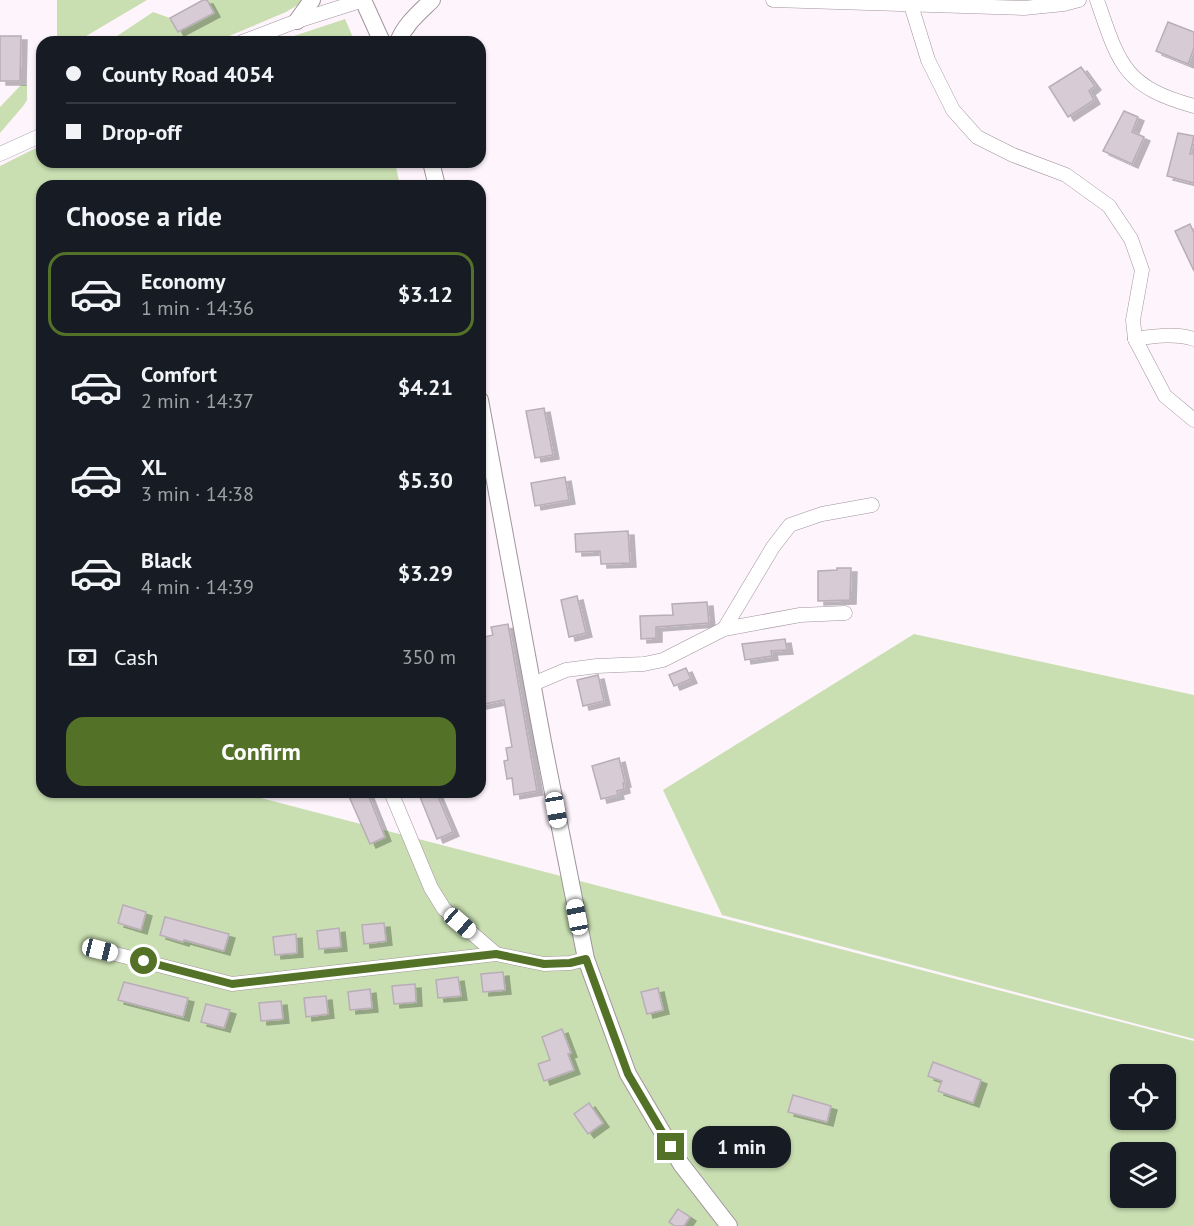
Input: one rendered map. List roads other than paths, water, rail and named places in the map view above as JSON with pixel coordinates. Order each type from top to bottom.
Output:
[{"type":"main road","points":[[297,21],[312,0]]},
{"type":"main road","points":[[363,0],[379,36]]},
{"type":"main road","points":[[400,36],[412,19],[432,0]]},
{"type":"main road","points":[[486,432],[586,959],[628,1074],[681,1164],[729,1226]]},
{"type":"street","points":[[258,36],[363,0]]},
{"type":"street","points":[[773,0],[1024,8],[1079,0]]},
{"type":"street","points":[[1097,0],[1116,54],[1126,69],[1141,84],[1158,94],[1194,106]]},
{"type":"street","points":[[911,5],[927,60],[954,110],[976,137],[1013,155],[1066,175],[1109,206],[1131,239],[1142,270],[1134,320],[1135,339],[1165,396],[1194,420]]},
{"type":"street","points":[[0,154],[36,138]]},
{"type":"street","points":[[1135,339],[1156,336],[1194,339]]},
{"type":"street","points":[[724,629],[773,548],[790,525],[822,514],[872,505]]},
{"type":"street","points":[[533,684],[566,670],[644,664],[663,660],[724,629],[800,615],[845,613]]},
{"type":"street","points":[[394,798],[431,888],[444,909],[496,954]]},
{"type":"street","points":[[100,950],[232,984],[496,954],[544,964],[570,963],[586,959]]}]
